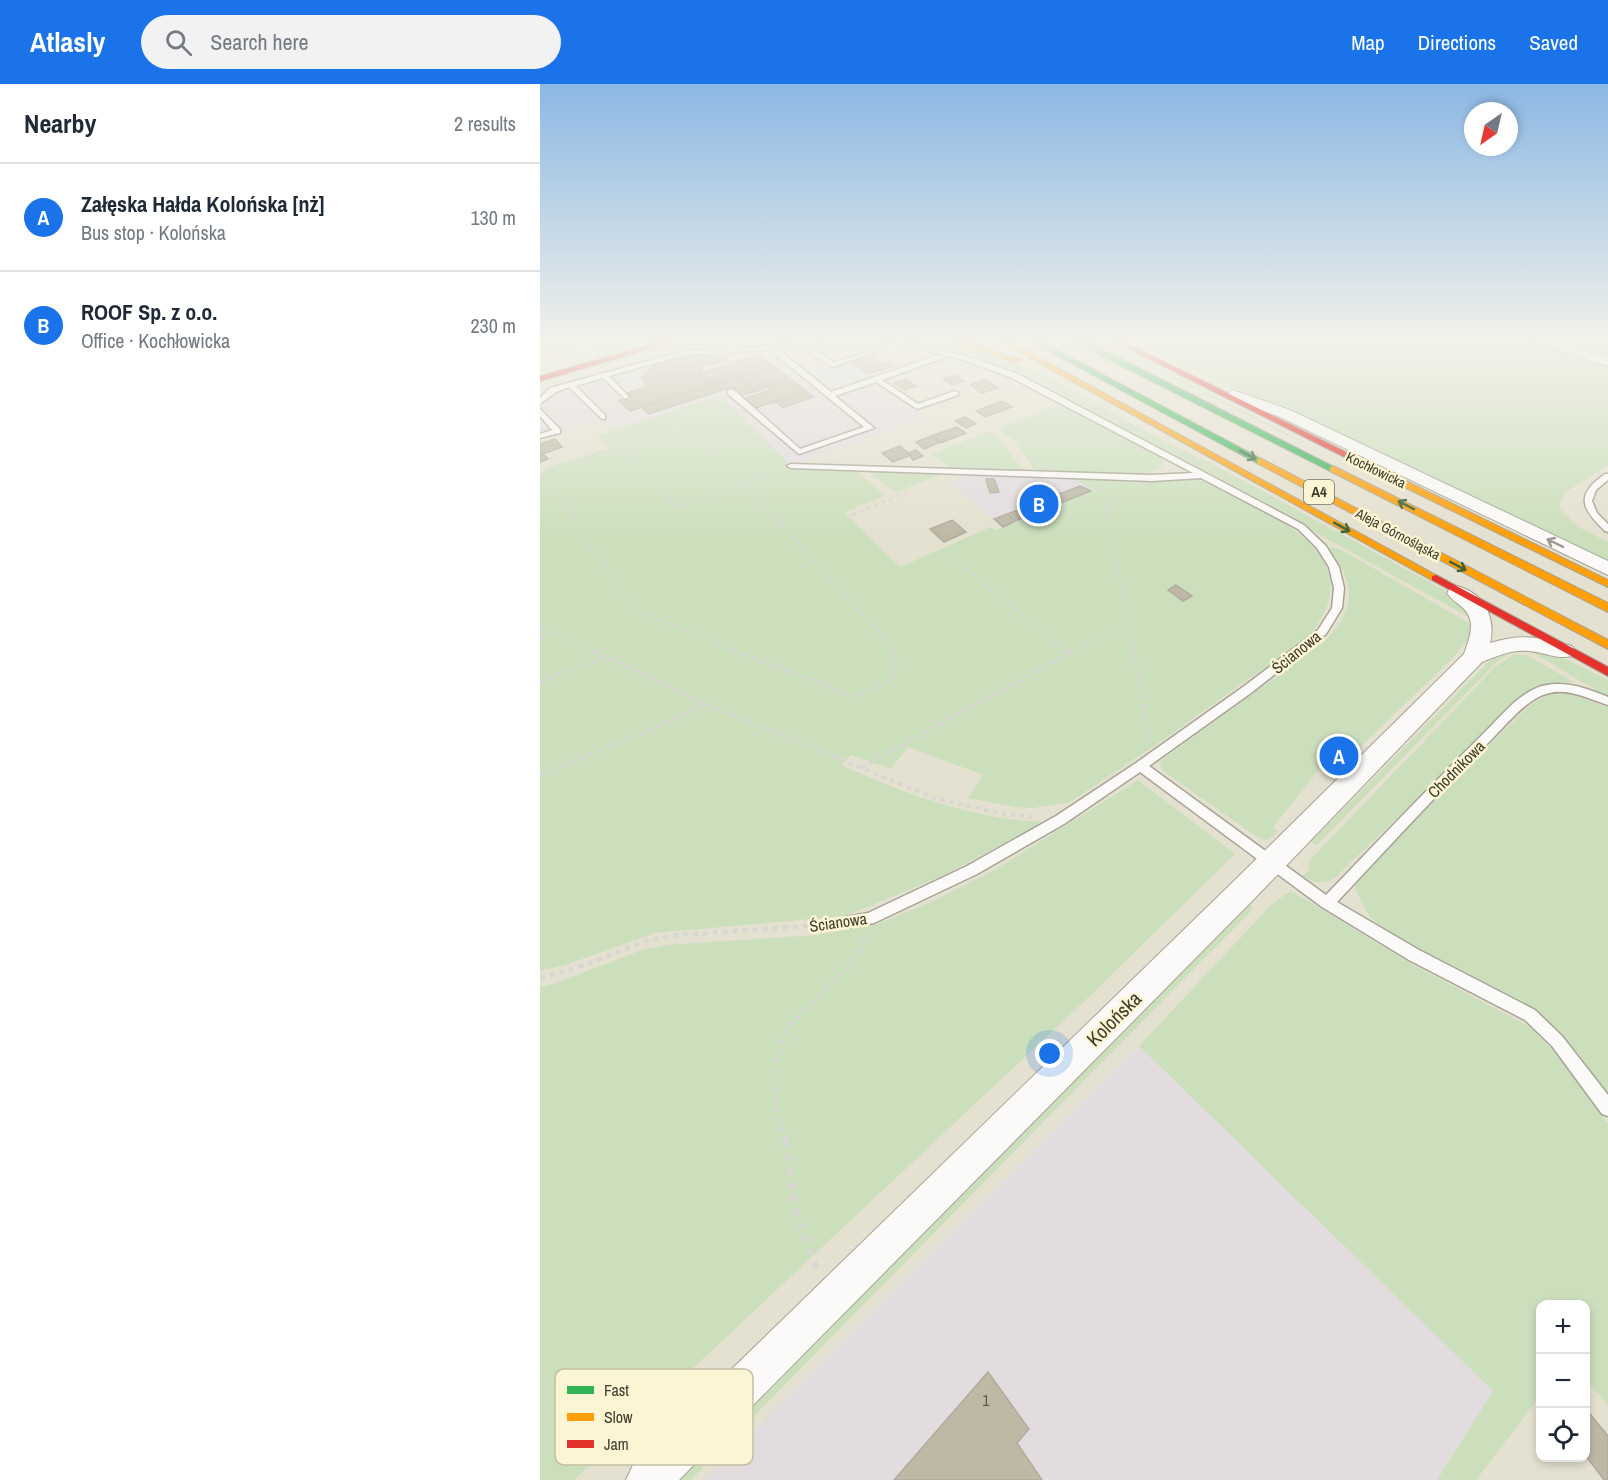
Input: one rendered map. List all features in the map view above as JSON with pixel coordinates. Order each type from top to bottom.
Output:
[{"type":"main road","points":[[1117,404],[1608,672]]},
{"type":"main road","name":"Aleja Górnośląska","points":[[1152,404],[1608,645]]},
{"type":"main road","name":"Aleja Górnośląska","points":[[1207,404],[1608,608]]},
{"type":"main road","name":"Kochłowicka","points":[[1245,404],[1608,584]]},
{"type":"main road","points":[[1244,423],[1472,517]]},
{"type":"street","points":[[1260,404],[1284,413],[1608,569]]},
{"type":"street","points":[[1422,571],[1470,601],[1483,616],[1484,628],[1474,657]]},
{"type":"street","points":[[1474,657],[1509,643],[1533,641],[1575,654]]},
{"type":"street","name":"Kolońska","points":[[753,1376],[1474,657]]},
{"type":"street","name":"Kolońska","points":[[648,1480],[663,1465]]},
{"type":"lane","points":[[590,404],[602,417]]},
{"type":"lane","points":[[745,404],[799,452],[870,428],[841,404]]},
{"type":"lane","name":"Ścianowa","points":[[851,921],[869,919],[972,870],[1060,820],[1140,766],[1300,651],[1322,632],[1337,608],[1339,588],[1334,567],[1321,546],[1301,527],[1068,404]]},
{"type":"lane","points":[[540,411],[557,431],[540,436]]},
{"type":"lane","points":[[791,466],[1099,477],[1152,478],[1203,475]]},
{"type":"lane","points":[[1608,476],[1590,489],[1587,496],[1593,514],[1608,529]]},
{"type":"lane","name":"Chodnikowa","points":[[1327,903],[1444,779],[1522,703],[1543,690],[1564,688],[1587,692],[1608,701]]},
{"type":"lane","points":[[1140,766],[1327,903],[1414,955],[1530,1015],[1557,1041],[1608,1108]]},
{"type":"path","points":[[692,428],[893,647],[898,659],[897,672],[888,683],[875,691],[854,696],[706,641],[632,609],[542,471],[692,428]]},
{"type":"path","points":[[624,448],[675,508],[791,466]]},
{"type":"path","points":[[1099,477],[1148,736],[1148,747],[1140,766]]},
{"type":"path","points":[[852,515],[907,492]]},
{"type":"path","points":[[947,553],[1068,654]]},
{"type":"path","points":[[861,768],[1127,621]]},
{"type":"path","points":[[540,626],[706,704],[934,798],[998,813],[1060,820]]},
{"type":"path","points":[[540,639],[555,633]]},
{"type":"path","points":[[540,682],[606,657]]},
{"type":"path","points":[[540,776],[706,704]]},
{"type":"path","name":"Ścianowa","points":[[540,978],[585,965],[646,941],[676,935],[851,921]]},
{"type":"path","points":[[826,1304],[816,1264],[796,1212],[787,1145],[776,1108],[774,1064],[778,1046],[788,1026],[849,966],[872,931]]},
{"type":"shaded area","points":[[540,404],[694,404],[617,429],[607,418],[540,439]]},
{"type":"shaded area","points":[[727,404],[907,404],[925,418],[791,466]]},
{"type":"shaded area","points":[[970,475],[1070,477],[1095,489],[1003,527],[949,483]]},
{"type":"shaded area","points":[[1139,1046],[1493,1391],[1437,1480],[704,1480],[719,1465],[753,1465],[753,1431]]},
{"type":"green space","points":[[692,404],[728,404],[795,469],[857,471],[885,496],[844,512],[900,567],[991,527],[995,530],[1094,490],[1070,477],[1197,480],[1213,484],[1261,509],[1286,524],[1307,541],[1323,560],[1330,582],[1327,607],[1310,635],[1163,740],[1070,802],[1033,808],[968,798],[983,775],[908,747],[891,769],[851,755],[841,765],[941,804],[992,816],[1045,822],[940,877],[845,916],[656,933],[565,965],[540,971],[540,475],[545,468],[609,449],[598,436]]},
{"type":"green space","points":[[1063,404],[1159,456],[1163,463],[1160,468],[1144,473],[1035,471],[1014,440],[997,429]]},
{"type":"green space","points":[[1079,404],[1097,404],[1164,441],[1222,469],[1455,596],[1476,621],[1322,536],[1289,515]]},
{"type":"green space","points":[[1225,404],[1229,404],[1306,443]]},
{"type":"green space","points":[[1273,404],[1608,404],[1608,465],[1564,493],[1559,508],[1577,526],[1608,542],[1608,564]]},
{"type":"green space","points":[[990,431],[1024,470],[952,469],[931,454]]},
{"type":"green space","points":[[868,471],[942,474],[899,491],[890,489]]},
{"type":"green space","points":[[1331,547],[1340,549],[1476,627],[1450,661],[1360,747],[1348,740],[1326,761],[1273,827],[1278,831],[1269,840],[1260,839],[1163,771],[1159,762],[1324,642],[1335,630],[1347,607],[1349,596],[1345,574],[1329,549]]},
{"type":"green space","points":[[1523,647],[1542,648],[1608,680],[1608,697]]},
{"type":"green space","points":[[1513,651],[1496,663],[1317,845],[1311,842],[1493,657]]},
{"type":"green space","points":[[1515,654],[1527,655],[1574,682],[1544,686],[1527,693],[1335,878],[1327,882],[1319,882],[1303,876],[1310,869],[1309,861],[1496,666]]},
{"type":"green space","points":[[1570,694],[1608,707],[1608,1096],[1579,1054],[1538,1011],[1392,935],[1369,916],[1355,888],[1359,874],[1529,706],[1547,695]]},
{"type":"green space","points":[[1138,780],[1235,854],[1092,994],[692,1369],[555,1369],[555,1465],[590,1465],[574,1480],[540,1480],[540,987],[554,984],[639,951],[666,945],[817,935],[877,924],[929,903],[996,869]]},
{"type":"green space","points":[[1291,891],[1408,962],[1530,1027],[1560,1058],[1608,1124],[1608,1405],[1590,1385],[1590,1300],[1536,1300],[1536,1401],[1476,1480],[1437,1480],[1493,1391],[1139,1046],[1272,904]]},
{"type":"green space","points":[[1247,905],[1251,905],[1252,910],[753,1417],[753,1402]]},
{"type":"green space","points":[[691,1465],[706,1465],[691,1480],[676,1480]]},
{"type":"building","points":[[623,404],[651,404],[630,411]]},
{"type":"building","points":[[651,404],[679,404],[649,414],[642,407]]},
{"type":"building","points":[[752,404],[767,404],[756,408]]},
{"type":"building","points":[[779,404],[794,404],[783,408]]},
{"type":"building","points":[[994,404],[1007,404],[1012,407],[985,417],[976,411]]},
{"type":"building","points":[[965,417],[976,424],[966,428],[955,421]]},
{"type":"building","points":[[957,427],[966,433],[941,443],[931,436]]},
{"type":"building","points":[[931,436],[940,442],[924,449],[916,442]]},
{"type":"building","points":[[555,439],[562,447],[543,454],[548,459],[540,462],[540,444]]},
{"type":"building","points":[[900,446],[911,455],[893,462],[882,453]]},
{"type":"building","points":[[916,450],[923,456],[913,460],[908,453]]},
{"type":"building","points":[[986,479],[994,479],[999,492],[990,493]]},
{"type":"building","points":[[1080,486],[1091,491],[1015,521],[1007,514]]},
{"type":"building","points":[[1007,514],[1015,521],[1003,527],[994,519]]},
{"type":"building","points":[[952,520],[966,532],[944,542],[930,529]]},
{"type":"building","points":[[1176,585],[1192,596],[1183,601],[1168,590]]},
{"type":"building","points":[[988,1372],[1029,1429],[1017,1443],[1042,1480],[894,1480]]},
{"type":"building","points":[[1590,1414],[1608,1436],[1608,1480],[1604,1480],[1590,1461]]},
{"type":"traffic: fast","points":[[1152,404],[1260,461]]},
{"type":"traffic: fast","points":[[1204,404],[1333,469]]},
{"type":"traffic: slow","points":[[1118,404],[1436,578]]},
{"type":"traffic: slow","points":[[1260,461],[1608,645]]},
{"type":"traffic: slow","points":[[1333,469],[1608,608]]},
{"type":"traffic: slow","points":[[1399,481],[1608,584]]},
{"type":"traffic: jam","points":[[1244,404],[1399,481]]},
{"type":"traffic: jam","points":[[1436,578],[1608,672]]},
{"type":"place","name":"ROOF Sp. z o.o.","points":[[1039,504]]},
{"type":"place","name":"Załęska Hałda Kolońska [nż]","points":[[1339,756]]}]
